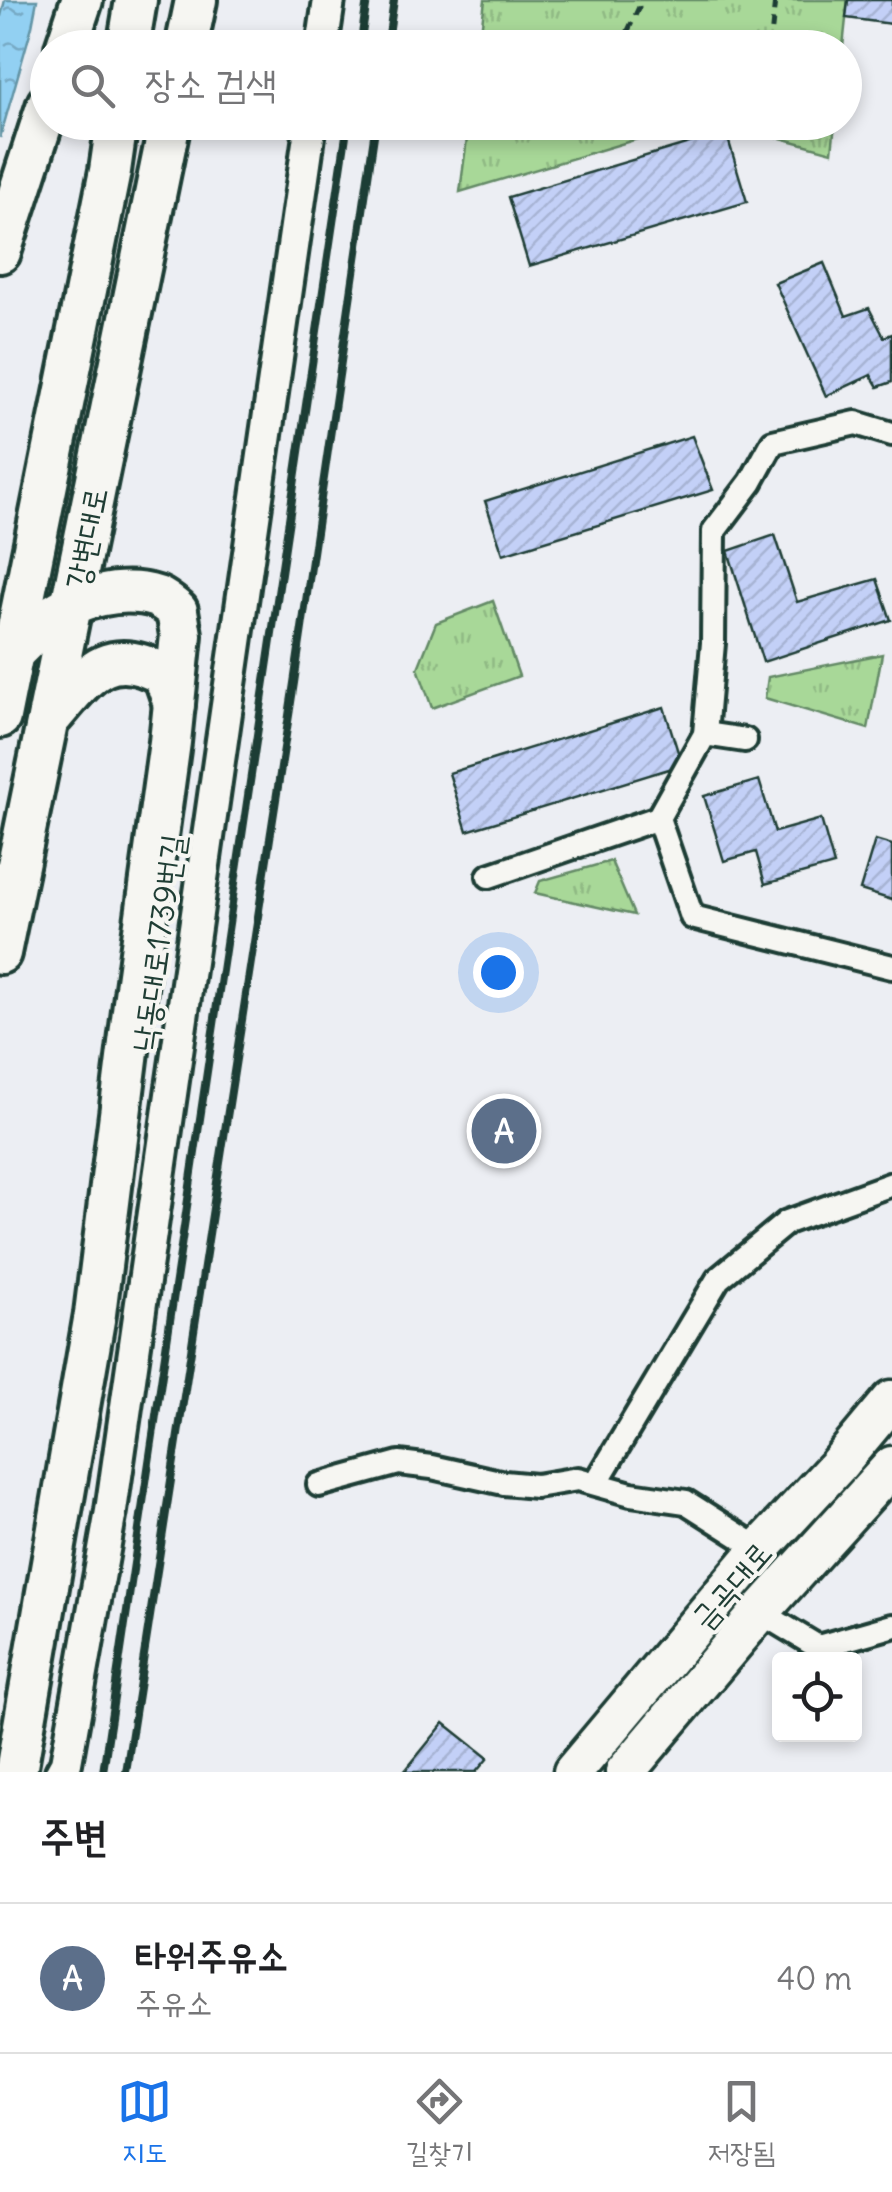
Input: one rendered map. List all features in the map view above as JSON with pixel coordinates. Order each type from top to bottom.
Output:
[{"type":"highway","points":[[72,30],[82,0]]},
{"type":"highway","points":[[131,30],[136,0]]},
{"type":"highway","points":[[190,30],[196,0]]},
{"type":"highway","points":[[0,252],[36,140]]},
{"type":"highway","name":"강변대로","points":[[0,716],[114,140]]},
{"type":"highway","name":"강변대로","points":[[0,953],[166,140]]},
{"type":"highway","points":[[14,652],[49,618],[73,604],[111,594],[160,598],[177,611],[181,634],[174,704],[95,1314],[15,1769]]},
{"type":"highway","points":[[49,720],[88,674],[118,660],[146,665],[164,675],[174,704]]},
{"type":"main road","name":"금곡대로","points":[[572,1772],[892,1400]]},
{"type":"main road","name":"금곡대로","points":[[624,1772],[760,1612],[892,1466]]},
{"type":"street","points":[[325,30],[329,0]]},
{"type":"street","name":"낙동대로1739번길","points":[[62,1772],[111,1511],[308,140]]},
{"type":"street","points":[[489,876],[658,818],[706,734],[713,642],[714,531],[751,482],[773,442],[856,423],[892,434]]},
{"type":"street","points":[[706,734],[745,740]]},
{"type":"street","points":[[658,818],[692,917],[892,967]]},
{"type":"street","points":[[596,1482],[718,1280],[787,1222],[892,1184]]},
{"type":"street","points":[[318,1485],[399,1464],[536,1486],[578,1479],[631,1494],[686,1502],[760,1549]]},
{"type":"street","points":[[760,1612],[818,1648],[892,1626]]},
{"type":"path","points":[[628,30],[639,7],[638,0]]},
{"type":"path","points":[[772,30],[775,0]]},
{"type":"green space","points":[[485,0],[848,0],[845,30],[481,30]]},
{"type":"green space","points":[[467,140],[634,140],[460,192]]},
{"type":"green space","points":[[788,140],[833,140],[832,152]]},
{"type":"green space","points":[[493,601],[519,676],[432,708],[418,668],[436,623]]},
{"type":"green space","points":[[882,654],[868,729],[765,698],[768,677]]},
{"type":"green space","points":[[611,861],[634,915],[535,893],[540,881]]},
{"type":"water","points":[[5,0],[37,0],[0,138],[0,20]]},
{"type":"building","points":[[848,0],[892,0],[892,24],[846,18]]},
{"type":"building","points":[[699,140],[728,140],[747,202],[529,266],[508,197]]},
{"type":"building","points":[[824,263],[846,316],[869,308],[884,337],[892,334],[892,382],[878,387],[871,375],[826,396],[775,283]]},
{"type":"building","points":[[692,436],[713,490],[503,554],[485,501]]},
{"type":"building","points":[[775,535],[797,602],[877,579],[891,620],[763,662],[728,551]]},
{"type":"building","points":[[664,707],[682,765],[467,831],[449,773]]},
{"type":"building","points":[[759,780],[775,832],[821,819],[834,865],[765,884],[756,852],[724,861],[704,796]]},
{"type":"building","points":[[875,840],[892,845],[892,900],[860,890]]},
{"type":"building","points":[[444,1723],[488,1758],[476,1772],[404,1772]]},
{"type":"railway","points":[[363,30],[367,0]]},
{"type":"railway","points":[[390,30],[394,0]]},
{"type":"railway","points":[[103,1772],[345,140]]},
{"type":"railway","points":[[126,1772],[373,140]]},
{"type":"place","name":"타워주유소","points":[[504,1131]]}]
